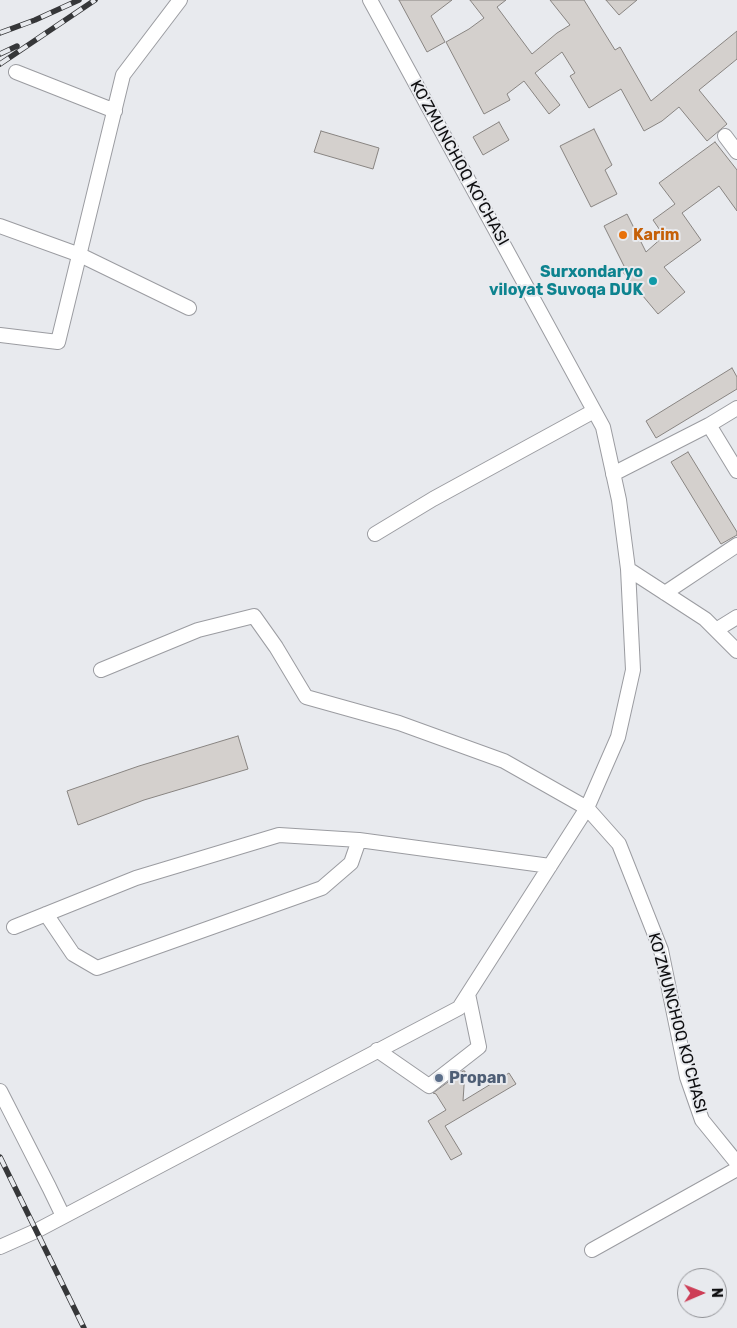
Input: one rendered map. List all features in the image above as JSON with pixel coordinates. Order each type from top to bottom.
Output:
[{"type":"street","points":[[0,335],[58,342],[123,75],[180,0]]},
{"type":"street","name":"KO'ZMUNCHOQ KO'CHASI","points":[[370,0],[603,427],[618,500],[628,569],[633,670],[618,738],[587,808],[619,844],[661,950],[687,1077],[702,1120],[737,1163]]},
{"type":"street","points":[[16,72],[115,111]]},
{"type":"street","points":[[725,136],[737,152]]},
{"type":"street","points":[[0,226],[80,255],[189,308]]},
{"type":"street","points":[[613,474],[709,425],[737,408]]},
{"type":"street","points":[[374,534],[433,499],[594,412]]},
{"type":"street","points":[[709,425],[737,471]]},
{"type":"street","points":[[665,593],[737,545]]},
{"type":"street","points":[[628,569],[705,619],[737,651]]},
{"type":"street","points":[[0,1247],[63,1216],[459,1008],[587,808],[504,761],[399,723],[306,697],[276,647],[254,616],[198,630],[101,670]]},
{"type":"street","points":[[716,630],[737,617]]},
{"type":"street","points":[[14,927],[136,878],[279,835],[358,840],[550,866]]},
{"type":"street","points":[[46,914],[73,954],[96,968],[322,888],[351,863],[358,840]]},
{"type":"street","points":[[377,1050],[429,1086],[479,1047],[468,994]]},
{"type":"street","points":[[0,1091],[63,1216]]},
{"type":"street","points":[[592,1250],[737,1168]]},
{"type":"building","points":[[399,0],[452,0],[431,16],[445,42],[427,52]]},
{"type":"building","points":[[470,0],[506,0],[497,7],[532,54],[557,33],[570,25],[550,0],[584,0],[615,50],[620,47],[651,101],[737,31],[737,59],[699,90],[727,124],[707,141],[679,107],[662,121],[644,131],[621,89],[589,108],[570,76],[575,73],[562,52],[535,73],[560,105],[549,114],[524,81],[507,94],[510,100],[484,114],[446,42],[484,18]]},
{"type":"building","points":[[606,0],[637,0],[619,15]]},
{"type":"building","points":[[499,122],[509,140],[483,155],[473,137]]},
{"type":"building","points":[[594,129],[612,165],[605,170],[617,194],[591,207],[560,146]]},
{"type":"building","points":[[321,131],[379,148],[373,169],[314,152]]},
{"type":"building","points":[[715,142],[737,170],[737,211],[719,186],[682,213],[701,240],[664,267],[685,292],[658,314],[622,271],[625,268],[604,226],[627,214],[646,252],[664,236],[653,220],[675,204],[659,183]]},
{"type":"building","points":[[732,368],[737,377],[737,389],[656,438],[646,421]]},
{"type":"building","points":[[688,452],[737,532],[737,535],[721,544],[671,462]]},
{"type":"building","points":[[238,736],[248,769],[144,800],[78,825],[67,791],[139,766]]},
{"type":"building","points":[[465,1071],[463,1101],[509,1073],[516,1084],[445,1126],[462,1154],[451,1160],[428,1121],[446,1110],[436,1094],[433,1093]]},
{"type":"railway","points":[[0,33],[79,0]]},
{"type":"railway","points":[[0,64],[95,0]]},
{"type":"railway","points":[[0,54],[17,46]]},
{"type":"railway","points":[[0,1157],[84,1328]]},
{"type":"place","name":"Karim","points":[[623,235]]},
{"type":"place","name":"Surxondaryo viloyat Suvoqa DUK","points":[[653,281]]},
{"type":"place","name":"Propan","points":[[439,1078]]}]
